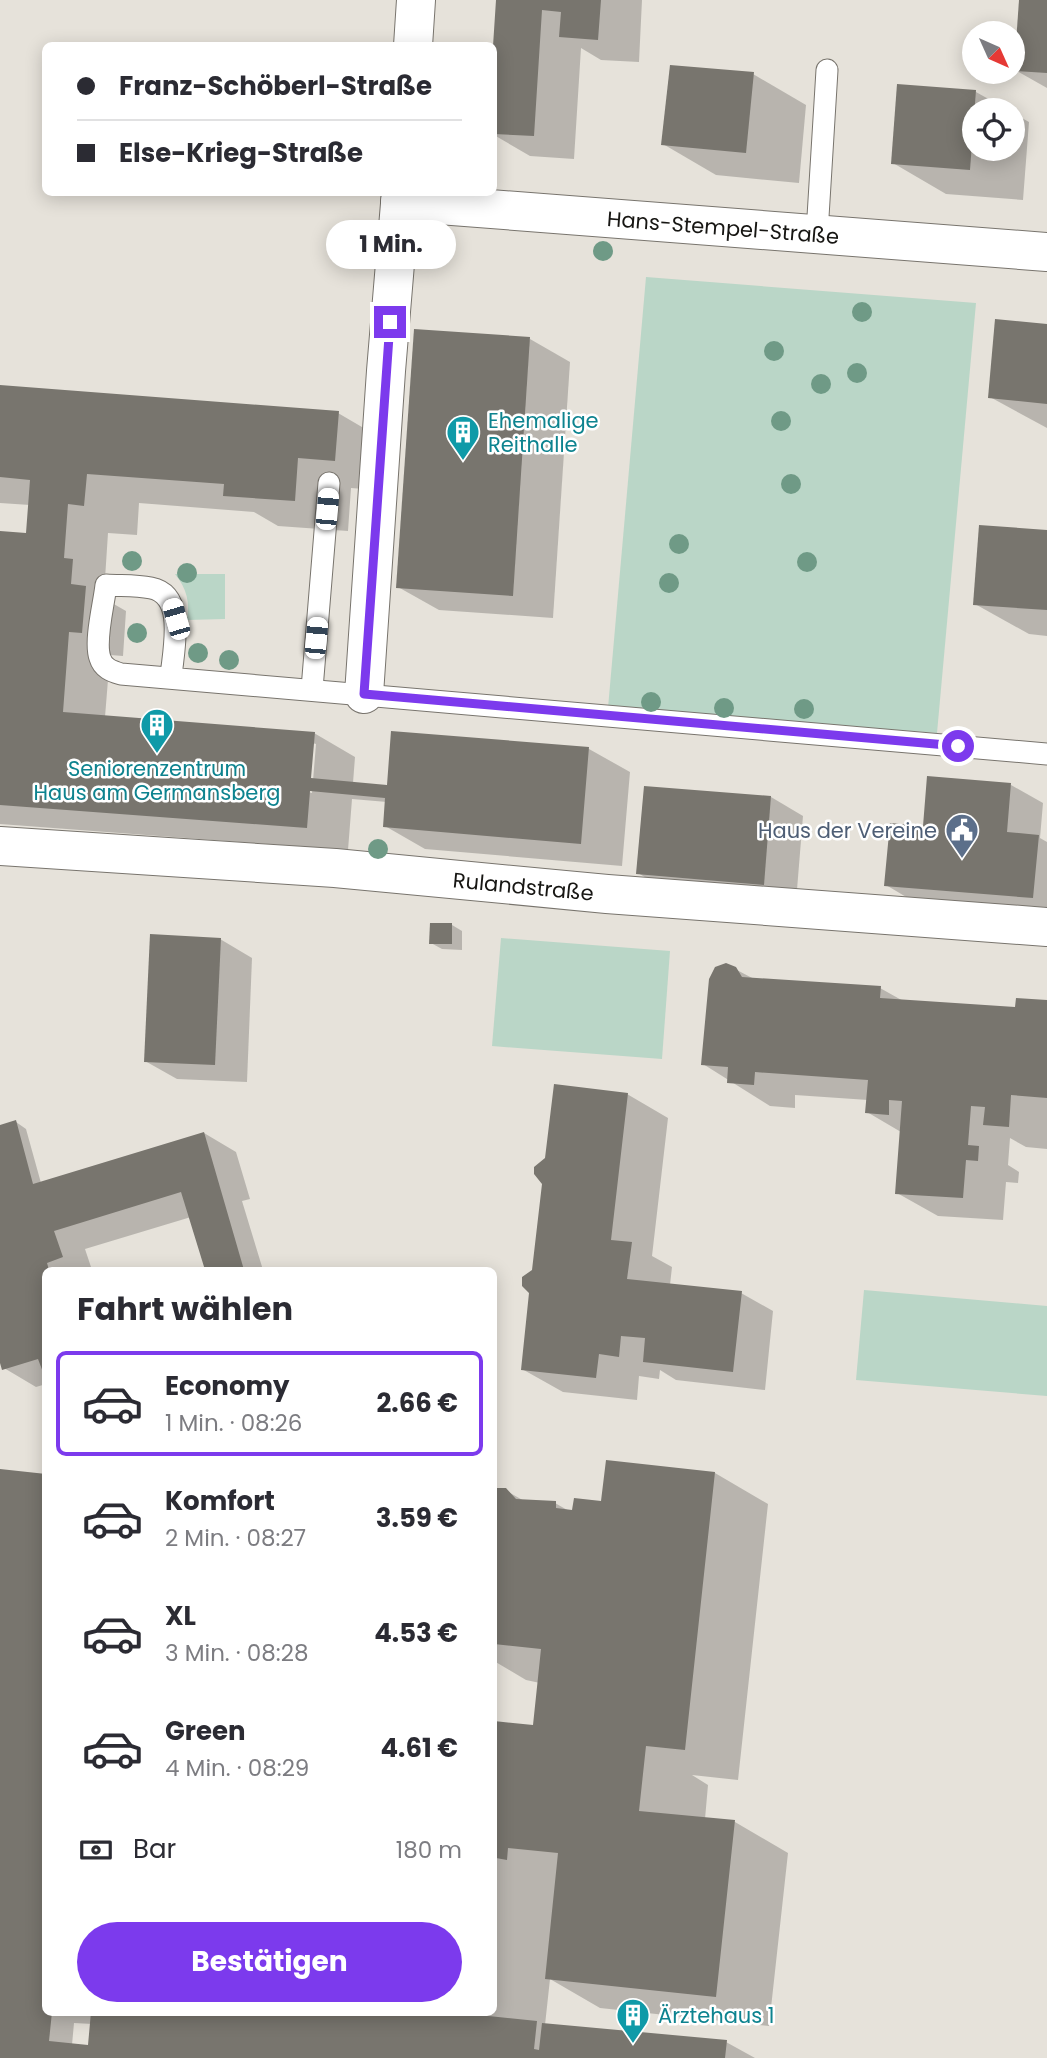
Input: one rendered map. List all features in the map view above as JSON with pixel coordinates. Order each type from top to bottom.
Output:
[{"type":"street","points":[[413,42],[416,0]]},
{"type":"street","points":[[364,694],[400,197]]},
{"type":"street","name":"Hans-Stempel-Straße","points":[[400,197],[1047,252]]},
{"type":"street","name":"Rulandstraße","points":[[0,846],[335,868],[607,894],[1047,927]]},
{"type":"lane","points":[[817,233],[827,69]]},
{"type":"lane","points":[[312,689],[329,482]]},
{"type":"lane","points":[[171,677],[176,619],[171,604],[162,593],[153,588],[106,585],[98,648],[100,660],[109,670],[121,674],[1047,754]]},
{"type":"green space","points":[[646,277],[976,303],[937,733],[608,708]]},
{"type":"green space","points":[[175,574],[225,574],[225,619],[187,620],[187,596]]},
{"type":"green space","points":[[501,938],[670,951],[662,1059],[492,1046]]},
{"type":"green space","points":[[864,1290],[1047,1306],[1047,1396],[856,1380]]},
{"type":"building","points":[[496,0],[601,0],[598,40],[559,37],[561,12],[542,10],[534,136],[497,134],[497,42],[493,42]]},
{"type":"building","points":[[1019,0],[1047,0],[1047,73],[1026,72],[1026,21],[1018,21]]},
{"type":"building","points":[[670,65],[754,72],[746,153],[661,145]]},
{"type":"building","points":[[897,84],[976,90],[975,98],[962,98],[962,161],[971,161],[970,170],[891,164]]},
{"type":"building","points":[[995,319],[1047,324],[1047,404],[988,398]]},
{"type":"building","name":"Ehemalige Reithalle","points":[[414,329],[530,337],[513,596],[396,588]]},
{"type":"building","points":[[0,385],[339,411],[335,461],[298,458],[295,501],[223,496],[224,484],[87,474],[84,506],[68,504],[64,558],[73,559],[71,584],[86,586],[82,633],[69,632],[63,712],[315,732],[311,778],[387,785],[391,731],[589,747],[581,844],[383,827],[385,798],[310,791],[307,828],[0,805],[0,531],[26,533],[30,480],[0,477]]},
{"type":"building","points":[[979,525],[1047,530],[1047,610],[973,605]]},
{"type":"building","name":"Haus der Vereine","points":[[927,776],[1011,783],[1007,832],[1039,835],[1033,898],[884,886],[890,823],[923,826]]},
{"type":"building","points":[[644,786],[771,796],[764,885],[636,874]]},
{"type":"building","points":[[430,923],[452,923],[452,944],[429,944]]},
{"type":"building","points":[[150,934],[221,938],[215,1065],[144,1062]]},
{"type":"building","points":[[726,963],[736,967],[742,977],[881,986],[880,998],[1015,1007],[1016,998],[1047,1000],[1047,1098],[1011,1095],[1009,1127],[983,1125],[985,1107],[971,1106],[968,1145],[979,1146],[978,1161],[966,1160],[963,1198],[895,1194],[902,1101],[889,1100],[889,1115],[865,1113],[868,1080],[755,1072],[754,1085],[727,1083],[728,1067],[701,1065],[709,979],[715,967]]},
{"type":"building","points":[[554,1084],[628,1093],[611,1240],[632,1242],[627,1279],[742,1291],[733,1372],[643,1362],[645,1338],[621,1336],[619,1357],[599,1354],[596,1378],[521,1370],[529,1293],[522,1286],[522,1277],[532,1270],[542,1184],[534,1174],[534,1167],[545,1158]]},
{"type":"building","points":[[16,1120],[33,1184],[204,1132],[243,1267],[204,1267],[181,1192],[54,1231],[63,1257],[47,1263],[48,1267],[42,1267],[42,1370],[38,1359],[2,1370],[0,1125]]},
{"type":"building","points":[[606,1460],[715,1472],[685,1750],[646,1746],[639,1811],[735,1820],[716,1997],[545,1979],[558,1853],[508,1848],[507,1860],[497,1858],[497,1721],[533,1725],[541,1649],[497,1644],[497,1488],[506,1488],[516,1499],[556,1501],[556,1508],[572,1510],[574,1498],[601,1501]]},
{"type":"building","points":[[0,1469],[42,1474],[42,2016],[52,2016],[49,2041],[88,2045],[91,2016],[489,2016],[537,2021],[534,2049],[539,2050],[542,2023],[727,2040],[725,2058],[0,2058]]},
{"type":"place","name":"Ehemalige Reithalle","points":[[463,462]]},
{"type":"place","name":"Seniorenzentrum Haus am Germansberg","points":[[157,755]]},
{"type":"place","name":"Haus der Vereine","points":[[962,860]]},
{"type":"place","name":"Ärztehaus 1","points":[[633,2045]]},
{"type":"route","points":[[390,322],[364,694],[958,746]]}]
